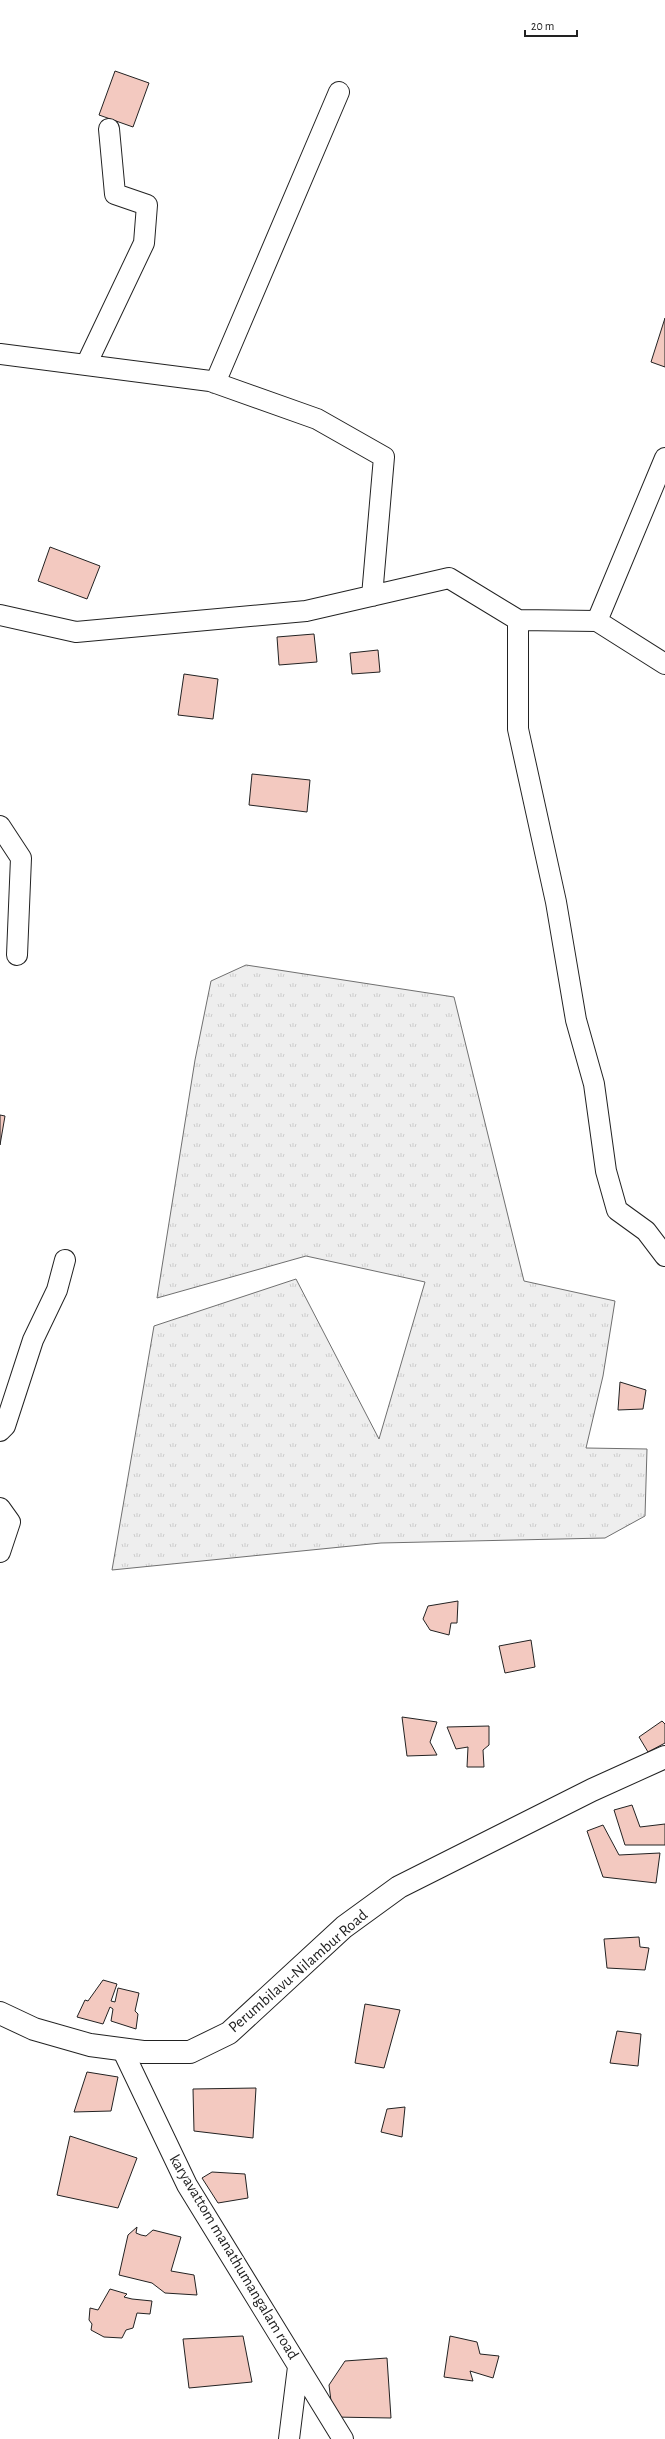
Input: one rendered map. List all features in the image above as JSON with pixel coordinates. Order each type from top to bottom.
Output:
[{"type":"main road","name":"Perumbilavu-Nilambur Road","points":[[0,2013],[34,2030],[90,2045],[143,2052],[190,2052],[229,2033],[344,1927],[400,1887],[592,1790],[665,1757]]},
{"type":"street","points":[[215,383],[339,92]]},
{"type":"street","points":[[86,365],[144,243],[147,205],[114,194],[109,129]]},
{"type":"street","points":[[0,354],[215,383],[317,419],[384,457],[372,596]]},
{"type":"street","points":[[597,622],[665,458]]},
{"type":"street","points":[[0,615],[76,632],[306,611],[449,578],[518,620],[597,622],[665,664]]},
{"type":"street","points":[[518,620],[518,730],[556,902],[576,1020],[594,1084],[606,1171],[617,1210],[646,1231],[665,1256]]},
{"type":"street","points":[[0,826],[21,858],[17,955]]},
{"type":"street","points":[[0,1430],[5,1426],[33,1340],[57,1290],[65,1260]]},
{"type":"street","points":[[0,1508],[10,1522],[0,1552]]},
{"type":"street","name":"karyavattom manathumangalam road","points":[[122,2049],[187,2185],[343,2439]]},
{"type":"street","points":[[289,2439],[298,2367]]},
{"type":"green space","points":[[246,965],[454,997],[524,1281],[615,1301],[603,1376],[586,1448],[647,1449],[645,1516],[605,1538],[381,1543],[112,1570],[154,1326],[296,1279],[379,1439],[425,1282],[306,1256],[157,1298],[195,1060],[211,981]]},
{"type":"building","points":[[115,71],[149,83],[133,127],[99,115]]},
{"type":"building","points":[[665,318],[665,367],[651,362]]},
{"type":"building","points":[[50,547],[100,566],[87,599],[38,581]]},
{"type":"building","points":[[314,634],[317,662],[279,665],[277,637]]},
{"type":"building","points":[[378,650],[380,672],[352,674],[350,653]]},
{"type":"building","points":[[184,674],[218,679],[213,719],[178,715]]},
{"type":"building","points":[[252,774],[310,780],[307,812],[249,805]]},
{"type":"building","points":[[0,1115],[5,1116],[0,1145]]},
{"type":"building","points":[[620,1382],[646,1390],[643,1409],[618,1410]]},
{"type":"building","points":[[458,1601],[457,1623],[451,1623],[449,1635],[430,1630],[423,1619],[428,1606]]},
{"type":"building","points":[[531,1640],[535,1667],[505,1673],[499,1646]]},
{"type":"building","points":[[402,1717],[437,1722],[430,1742],[437,1755],[407,1756]]},
{"type":"building","points":[[662,1721],[665,1724],[665,1743],[648,1752],[639,1737]]},
{"type":"building","points":[[489,1726],[489,1745],[483,1750],[484,1767],[467,1767],[468,1747],[456,1749],[447,1727]]},
{"type":"building","points":[[632,1805],[640,1827],[665,1824],[665,1845],[625,1845],[614,1810]]},
{"type":"building","points":[[603,1825],[619,1855],[660,1853],[656,1883],[603,1877],[587,1831]]},
{"type":"building","points":[[639,1937],[640,1947],[649,1948],[645,1970],[607,1968],[604,1939]]},
{"type":"building","points":[[103,1980],[117,1984],[111,2001],[115,2002],[118,1988],[139,1993],[135,2011],[138,2014],[136,2029],[111,2021],[113,2009],[110,2007],[103,2024],[77,2017],[85,2000],[88,2001]]},
{"type":"building","points":[[365,2004],[400,2010],[384,2068],[355,2063]]},
{"type":"building","points":[[617,2031],[641,2034],[638,2066],[610,2063]]},
{"type":"building","points":[[87,2072],[118,2077],[111,2111],[74,2112]]},
{"type":"building","points":[[256,2088],[253,2138],[194,2131],[193,2089]]},
{"type":"building","points":[[405,2107],[402,2137],[381,2132],[387,2109]]},
{"type":"building","points":[[70,2136],[137,2158],[118,2208],[57,2195]]},
{"type":"building","points":[[212,2172],[245,2174],[248,2198],[218,2203],[202,2178]]},
{"type":"building","points":[[137,2227],[136,2233],[141,2235],[146,2236],[153,2230],[181,2237],[171,2271],[194,2275],[197,2295],[165,2293],[152,2283],[119,2275],[128,2235]]},
{"type":"building","points":[[110,2289],[127,2294],[124,2297],[152,2301],[150,2314],[137,2313],[133,2328],[126,2330],[122,2338],[104,2337],[91,2330],[92,2324],[89,2320],[90,2308],[98,2310]]},
{"type":"building","points":[[243,2336],[252,2382],[189,2388],[183,2339]]},
{"type":"building","points":[[450,2336],[477,2342],[480,2354],[499,2356],[493,2378],[470,2371],[473,2381],[444,2377]]},
{"type":"building","points":[[387,2358],[391,2418],[333,2417],[329,2385],[345,2361]]}]
